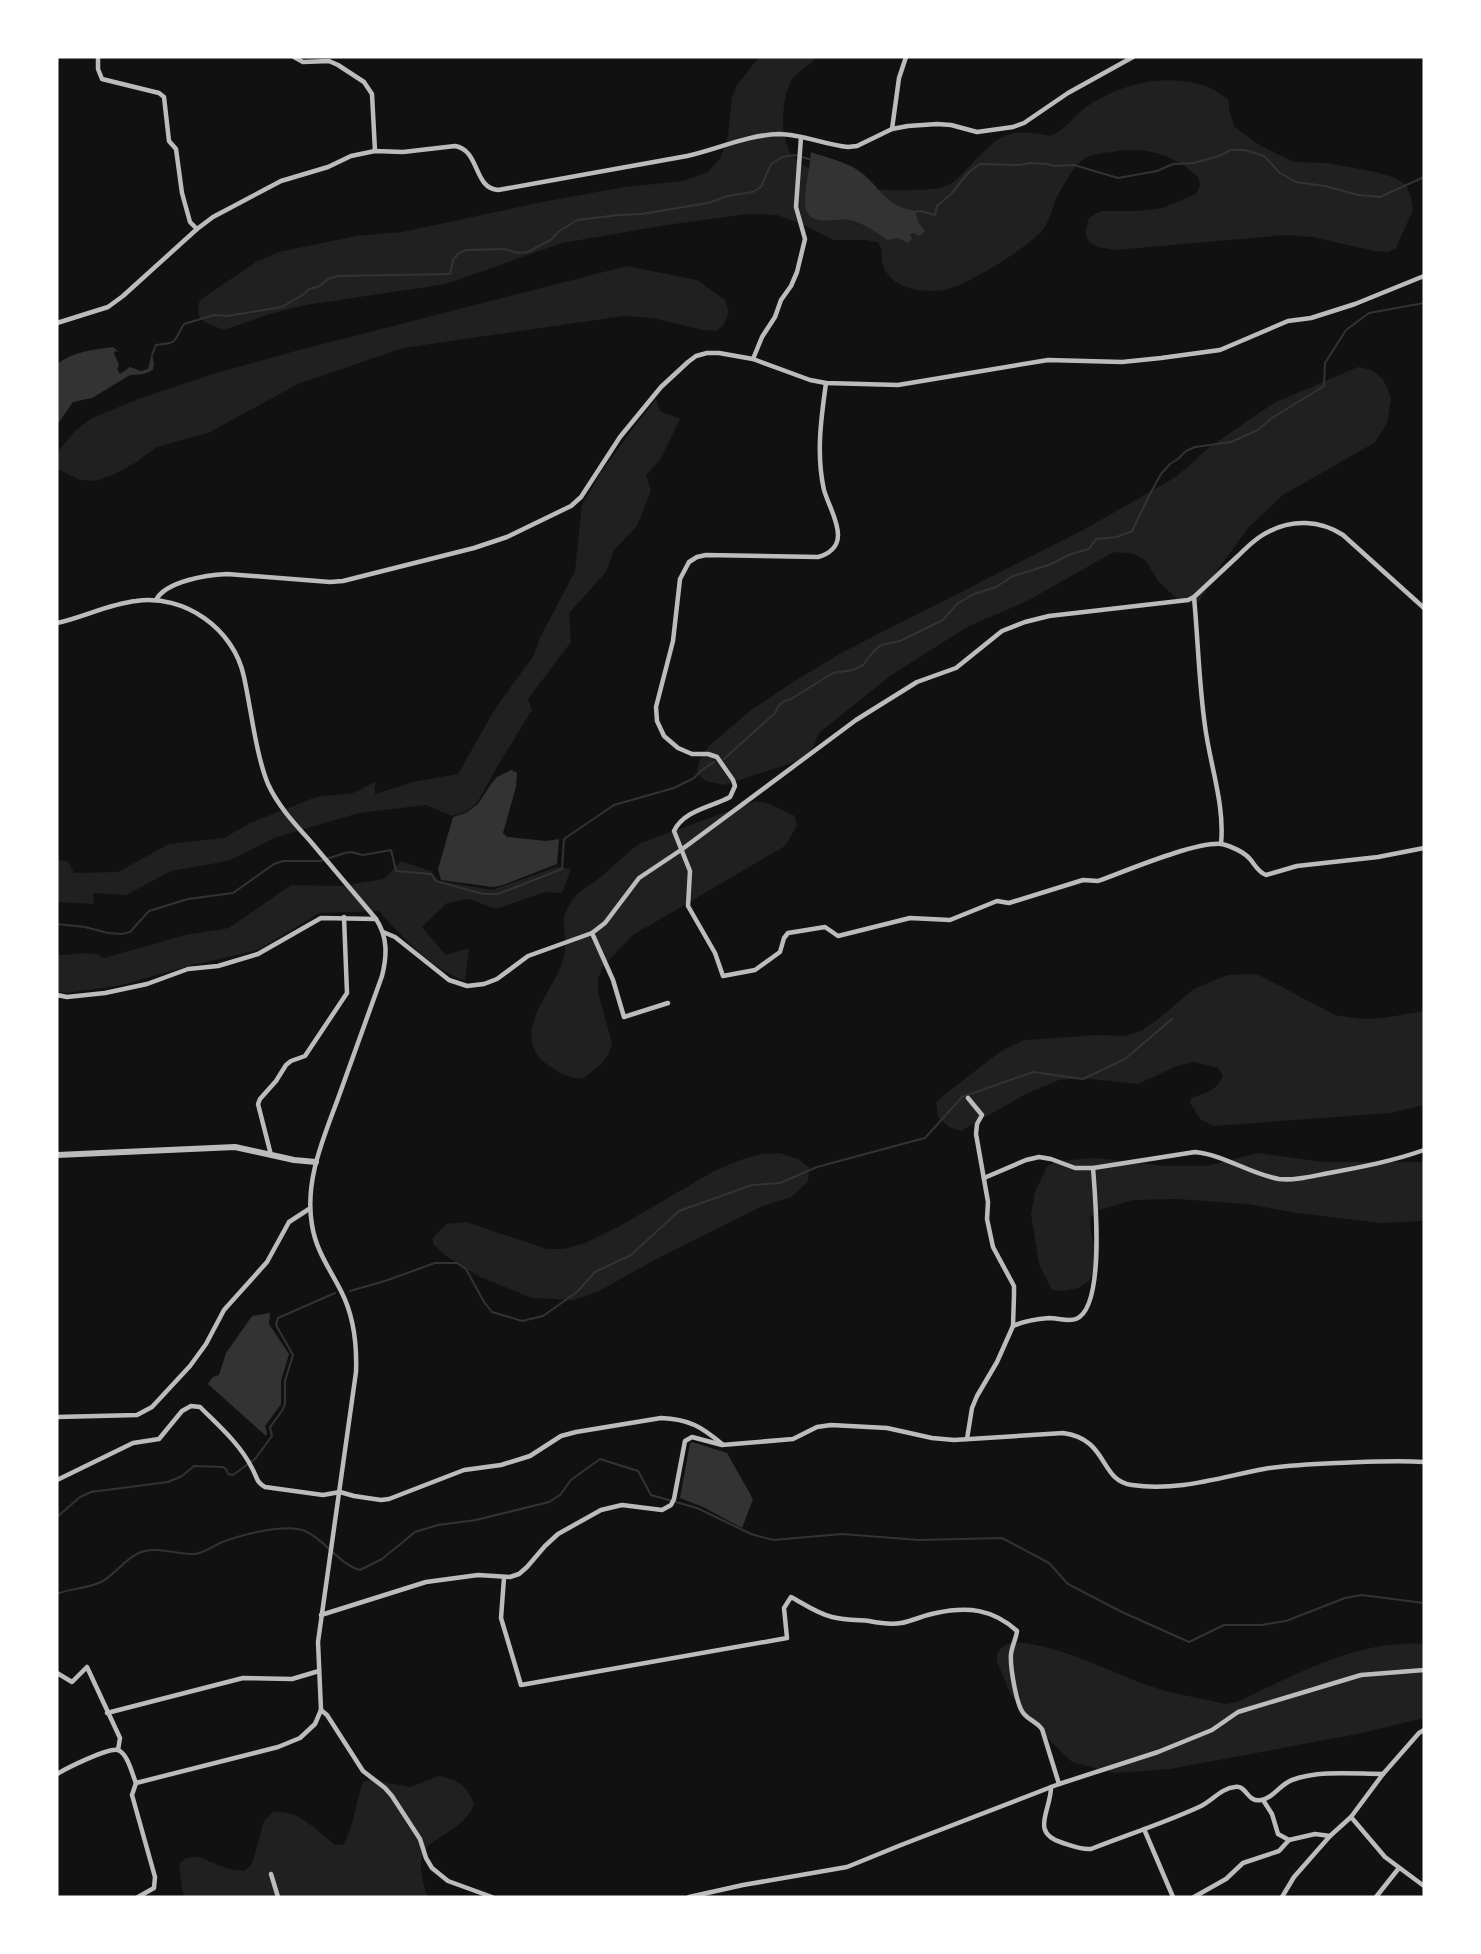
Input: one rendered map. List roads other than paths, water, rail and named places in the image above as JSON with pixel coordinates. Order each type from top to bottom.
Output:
[{"type":"street","points":[[98,57],[98,69],[102,79],[159,93],[164,97],[169,141],[176,149],[182,193],[190,222],[197,229]]},
{"type":"street","points":[[294,57],[303,62],[329,61],[364,82],[372,94],[375,150]]},
{"type":"street","points":[[892,129],[898,78],[906,57]]},
{"type":"street","points":[[57,322],[108,307],[213,217],[281,181],[328,167],[351,156],[375,150],[403,152],[461,147],[469,153],[484,184],[491,189],[498,190],[687,156],[753,136],[781,134],[848,147],[856,146],[892,129],[937,124],[977,132],[1013,127],[1024,123],[1068,93],[1133,57]]},
{"type":"street","points":[[753,359],[777,308],[791,286],[805,239],[796,207],[801,137]]},
{"type":"street","points":[[156,600],[163,592],[193,578],[210,574],[343,581],[474,548],[507,537],[571,506],[581,497],[620,437],[661,387],[696,356],[707,353],[753,359],[795,376],[826,383],[898,385],[1048,360],[1122,362],[1221,350],[1288,321],[1311,318],[1355,304],[1424,276]]},
{"type":"street","points":[[826,383],[821,422],[820,457],[824,490],[838,533],[833,549],[826,555],[813,558],[700,556],[689,562],[680,579],[674,641],[656,707],[658,726],[664,736],[678,748],[692,754],[708,754],[717,758],[735,786],[730,797],[702,808],[677,826],[674,833],[690,871],[688,906],[715,953],[723,976],[755,970],[780,952],[788,933],[825,927],[838,936],[910,918],[950,920],[997,902],[1009,903],[1083,880],[1098,881],[1193,848],[1221,844],[1240,851],[1266,875],[1297,866],[1378,857],[1424,848]]},
{"type":"street","points":[[383,932],[395,938],[449,980],[466,986],[475,986],[496,979],[528,956],[592,933],[605,923],[639,878],[681,850],[856,720],[917,682],[956,668],[1002,631],[1049,616],[1182,602],[1194,597],[1266,532],[1286,525],[1306,522],[1323,524],[1343,535],[1424,608]]},
{"type":"street","points":[[1194,597],[1204,726],[1220,812],[1221,844]]},
{"type":"street","points":[[57,623],[120,604],[156,600],[172,603],[200,615],[222,633],[231,646],[243,673],[264,772],[277,800],[376,919],[383,932],[386,957],[382,976],[316,1162],[309,1209],[317,1247],[348,1307],[355,1340],[356,1372],[318,1642],[321,1710],[315,1724],[300,1738],[278,1747],[136,1783]]},
{"type":"street","points":[[271,1155],[258,1104],[286,1065],[305,1056],[347,993],[344,917]]},
{"type":"street","points":[[57,995],[67,997],[105,993],[147,984],[188,969],[218,966],[258,954],[321,918],[376,919]]},
{"type":"street","points":[[592,933],[613,980],[624,1017],[669,1003]]},
{"type":"street","points":[[967,1439],[972,1408],[998,1362],[1013,1326],[1014,1286],[993,1247],[976,1134],[977,1124],[982,1115],[968,1098]]},
{"type":"street","points":[[57,1155],[235,1147],[316,1162]]},
{"type":"street","points":[[984,1178],[1026,1160],[1039,1157],[1052,1159],[1075,1168],[1094,1168],[1195,1152],[1209,1153],[1257,1173],[1280,1179],[1301,1178],[1385,1162],[1424,1150]]},
{"type":"street","points":[[1013,1326],[1020,1322],[1048,1318],[1076,1319],[1083,1313],[1092,1298],[1097,1246],[1094,1168]]},
{"type":"street","points":[[57,1417],[137,1415],[152,1407],[190,1366],[206,1344],[224,1310],[267,1262],[289,1222],[309,1209]]},
{"type":"street","points":[[57,1480],[133,1443],[159,1439],[182,1411],[191,1406],[200,1407],[244,1453],[258,1483],[265,1487],[323,1495],[340,1491],[354,1496],[381,1500],[464,1470],[501,1465],[530,1456],[561,1436],[661,1418],[671,1418],[701,1427],[722,1445]]},
{"type":"street","points":[[321,1615],[426,1582],[478,1575],[504,1578],[519,1574],[551,1540],[568,1527],[601,1510],[622,1504],[663,1510],[671,1505],[674,1498],[685,1441],[692,1437],[722,1445],[793,1439],[817,1427],[831,1425],[887,1428],[932,1438],[967,1439],[1075,1434],[1095,1447],[1111,1473],[1120,1481],[1130,1485],[1145,1486],[1196,1483],[1288,1467],[1359,1462],[1424,1462]]},
{"type":"street","points":[[504,1578],[501,1618],[521,1685],[787,1638],[784,1608],[791,1597],[820,1613],[833,1617],[883,1623],[900,1624],[953,1610],[982,1611],[1010,1624],[1017,1631],[1011,1654],[1020,1708],[1025,1716],[1037,1722],[1042,1729],[1059,1784]]},
{"type":"street","points":[[57,1673],[72,1682],[87,1666],[120,1738],[118,1750]]},
{"type":"street","points":[[688,1897],[847,1867],[1059,1784],[1158,1752],[1212,1730],[1238,1712],[1361,1675],[1424,1670]]},
{"type":"street","points":[[107,1713],[243,1678],[292,1679],[318,1671]]},
{"type":"street","points":[[321,1710],[327,1715],[363,1771],[392,1796],[420,1839],[432,1868],[448,1881],[492,1897]]},
{"type":"street","points":[[1282,1897],[1294,1877],[1330,1836],[1351,1817],[1383,1774],[1424,1730]]},
{"type":"street","points":[[57,1774],[107,1749],[118,1750],[124,1755],[136,1783],[132,1795],[155,1877],[154,1888],[138,1897]]},
{"type":"street","points":[[1052,1787],[1043,1825],[1045,1832],[1056,1841],[1091,1849],[1199,1807],[1235,1787],[1241,1788],[1252,1799],[1263,1800],[1292,1780],[1327,1774],[1383,1774]]},
{"type":"street","points":[[1263,1800],[1272,1814],[1278,1834],[1289,1840]]},
{"type":"street","points":[[1351,1817],[1385,1857],[1424,1886]]},
{"type":"street","points":[[1144,1829],[1173,1897]]},
{"type":"street","points":[[1194,1897],[1226,1879],[1243,1863],[1279,1851],[1289,1840],[1315,1834],[1330,1836]]},
{"type":"street","points":[[1376,1897],[1399,1868]]},
{"type":"street","points":[[271,1874],[278,1897]]},
{"type":"waterway","points":[[914,212],[921,211],[935,215],[937,206],[951,194],[969,172],[980,164],[1074,165],[1118,178],[1157,171],[1173,164],[1194,163],[1231,150],[1245,150],[1264,156],[1280,173],[1296,182],[1325,186],[1358,195],[1380,197],[1424,177]]},
{"type":"waterway","points":[[152,355],[156,345],[172,342],[184,324],[214,315],[227,316],[282,307],[309,289],[338,276],[450,274],[453,260],[459,253],[466,250],[504,249],[518,253],[528,252],[552,239],[558,232],[577,220],[642,214],[708,203],[728,196],[753,192],[761,187],[771,164],[782,157],[795,155],[812,160]]},
{"type":"waterway","points":[[724,759],[775,713],[783,702],[833,673],[853,670],[863,665],[881,645],[900,641],[943,620],[957,604],[974,594],[996,587],[1013,576],[1089,549],[1096,539],[1117,537],[1132,531],[1161,474],[1186,451],[1195,447],[1231,442],[1258,430],[1272,418],[1324,386],[1325,363],[1346,330],[1369,313],[1424,303]]},
{"type":"waterway","points":[[57,924],[122,934],[130,932],[149,911],[188,899],[233,893],[274,864],[283,861],[320,861],[351,852],[363,855],[391,850],[396,871],[431,874],[436,881],[483,894],[498,894],[562,869],[564,839],[614,805],[674,788],[694,778],[714,762]]},
{"type":"waterway","points":[[350,1291],[435,1263],[457,1263],[466,1269],[492,1312],[522,1321],[543,1316],[577,1292],[595,1272],[631,1255],[679,1211],[752,1185],[780,1183],[817,1167],[925,1138],[962,1097],[1033,1072],[1083,1079],[1125,1059],[1172,1019]]},
{"type":"waterway","points":[[57,1517],[80,1497],[91,1492],[168,1482],[182,1476],[194,1466],[223,1467],[228,1474],[233,1475],[255,1459],[272,1436],[270,1427],[285,1404],[285,1381],[293,1355],[276,1325],[278,1318],[335,1293]]},
{"type":"waterway","points":[[57,1594],[101,1582],[141,1552],[161,1550],[195,1554],[239,1537],[286,1528],[305,1531],[345,1563],[360,1570],[382,1559],[415,1532],[438,1525],[476,1520],[549,1502],[560,1495],[571,1480],[600,1459],[638,1471],[651,1495],[697,1508],[751,1534],[773,1540],[842,1534],[919,1540],[1002,1538],[1049,1563],[1068,1584],[1122,1612],[1189,1642],[1224,1625],[1261,1625],[1286,1621],[1345,1598],[1362,1595],[1424,1603]]}]
